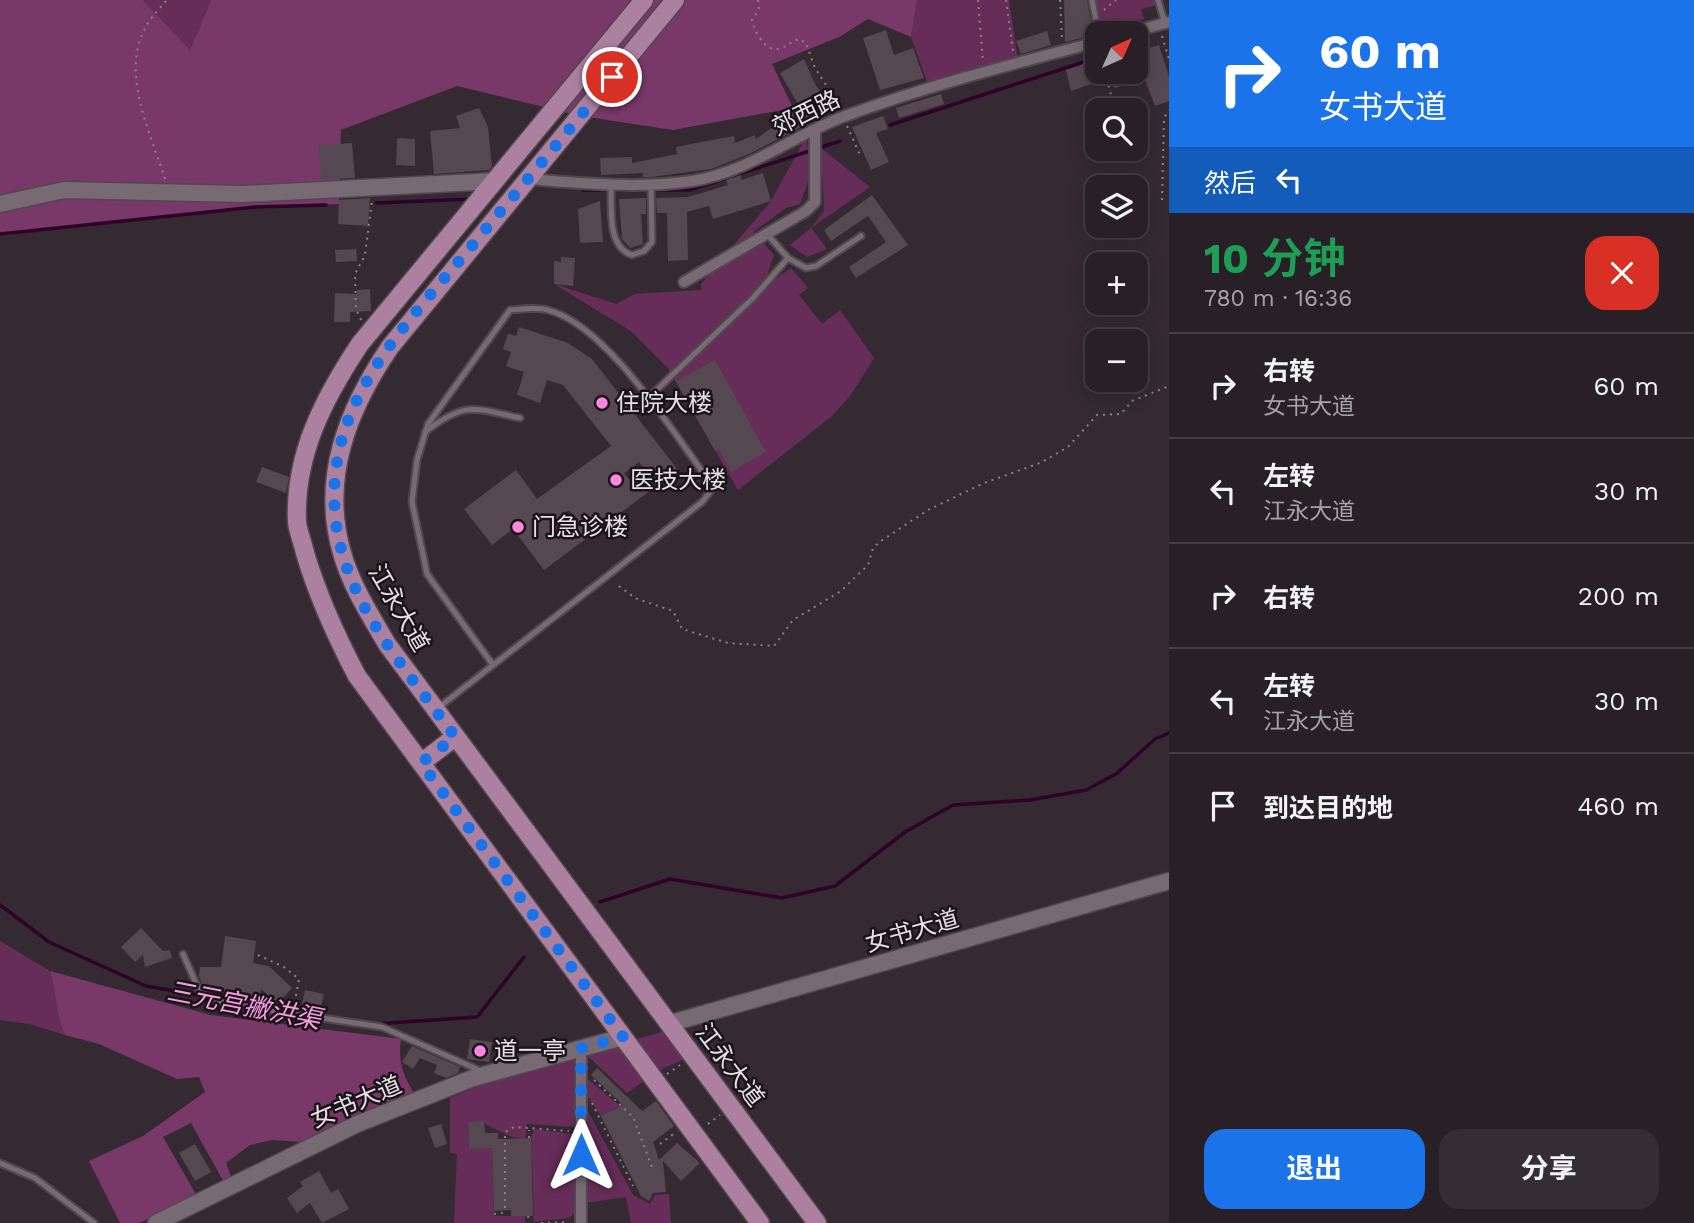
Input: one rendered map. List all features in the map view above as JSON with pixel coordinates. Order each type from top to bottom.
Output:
[{"type":"main road","points":[[644,0],[372,330],[339,376],[309,436],[302,468],[297,524],[317,591],[339,643],[357,676],[760,1223]]},
{"type":"main road","name":"江永大道","points":[[675,0],[396,337],[355,402],[336,468],[332,502],[342,553],[360,596],[387,644],[817,1223]]},
{"type":"main road","points":[[0,204],[64,190],[243,194],[495,181]]},
{"type":"main road","points":[[421,763],[455,737]]},
{"type":"main road","name":"女书大道","points":[[668,1024],[1169,881]]},
{"type":"main road","name":"女书大道","points":[[156,1223],[357,1124],[488,1074],[623,1037]]},
{"type":"street","name":"郊西路","points":[[528,179],[611,188],[651,188],[693,181],[748,165],[845,116],[984,71],[1085,45]]},
{"type":"street","points":[[684,282],[806,211],[815,202],[815,130]]},
{"type":"street","points":[[581,1048],[581,1222]]},
{"type":"lane","points":[[1092,0],[1096,21]]},
{"type":"lane","points":[[1158,0],[1164,24]]},
{"type":"lane","points":[[611,188],[618,246],[632,255],[644,251],[652,242],[651,188]]},
{"type":"lane","points":[[767,234],[788,258],[806,268],[817,266],[861,236]]},
{"type":"lane","points":[[647,399],[753,298],[788,258]]},
{"type":"lane","points":[[436,710],[702,502],[710,492],[710,482],[609,350],[576,324],[549,310],[510,310],[428,424],[417,460],[412,502],[427,573],[493,665]]},
{"type":"lane","points":[[425,432],[450,413],[472,408],[520,418]]},
{"type":"lane","points":[[183,954],[199,990],[223,1003],[353,1020],[382,1027],[488,1074]]},
{"type":"lane","points":[[0,1163],[35,1178],[94,1223]]},
{"type":"path","points":[[167,0],[147,23],[140,38],[136,64],[137,84],[169,192]]},
{"type":"path","points":[[758,0],[759,9],[752,20],[757,34],[771,49],[778,50],[799,39],[806,43],[815,68],[829,85],[845,116],[860,155]]},
{"type":"path","points":[[978,0],[984,71]]},
{"type":"path","points":[[1006,0],[1014,63]]},
{"type":"path","points":[[1060,0],[1063,51]]},
{"type":"path","points":[[1094,12],[1107,9],[1116,0]]},
{"type":"path","points":[[1164,24],[1169,59]]},
{"type":"path","points":[[1162,200],[1164,118],[1169,110]]},
{"type":"path","points":[[372,330],[357,316],[355,274],[365,255],[374,187]]},
{"type":"path","points":[[619,586],[635,598],[673,611],[681,629],[728,643],[774,646],[793,620],[842,591],[868,565],[873,548],[928,510],[984,483],[1040,463],[1068,447],[1097,415],[1121,414],[1132,401],[1169,386]]},
{"type":"path","points":[[258,955],[284,967],[299,979],[294,1013]]},
{"type":"path","points":[[581,1072],[633,1117],[652,1167]]},
{"type":"path","points":[[581,1088],[593,1105],[633,1186]]},
{"type":"path","points":[[494,1214],[502,1213],[505,1209],[505,1132],[514,1127],[581,1132]]},
{"type":"path","points":[[529,1128],[529,1138]]},
{"type":"path","points":[[528,1216],[529,1223]]},
{"type":"path","points":[[541,1223],[581,1222]]},
{"type":"shaded area","points":[[0,0],[143,0],[190,50],[211,0],[917,0],[911,37],[868,19],[839,37],[772,64],[793,108],[673,130],[581,116],[457,86],[341,130],[339,204],[255,207],[0,234]]},
{"type":"shaded area","points":[[143,0],[211,0],[190,50]]},
{"type":"shaded area","points":[[917,0],[1009,0],[1018,62],[929,87],[911,37]]},
{"type":"shaded area","points":[[1095,0],[1155,0],[1157,5],[1141,9],[1144,19],[1099,21]]},
{"type":"shaded area","points":[[806,137],[812,170],[800,204],[786,208],[753,232],[774,255],[763,288],[791,268],[808,288],[799,295],[822,324],[840,310],[874,358],[851,395],[832,416],[738,490],[667,367],[631,331],[554,284],[616,304],[635,294],[701,290],[701,284],[771,201]]},
{"type":"shaded area","points":[[821,148],[870,187],[811,228],[824,211]]},
{"type":"shaded area","points":[[811,228],[827,249],[807,257],[790,245]]},
{"type":"shaded area","points":[[0,941],[50,971],[59,1019],[65,1035],[29,1024],[0,1020]]},
{"type":"shaded area","points":[[50,971],[211,1015],[401,1039],[403,1071],[418,1100],[317,1143],[272,1140],[250,1145],[226,1163],[234,1184],[227,1188],[191,1123],[163,1137],[197,1196],[139,1223],[120,1223],[89,1161],[143,1136],[205,1092],[199,1077],[177,1079],[99,1044],[65,1035],[59,1019]]},
{"type":"shaded area","points":[[665,1031],[684,1059],[658,1071],[627,1093],[590,1058],[586,1058],[600,1050]]},
{"type":"shaded area","points":[[574,1056],[575,1127],[527,1124],[525,1138],[516,1138],[484,1124],[468,1122],[469,1149],[492,1148],[494,1216],[525,1216],[525,1223],[454,1223],[457,1154],[450,1153],[450,1098],[503,1076]]},
{"type":"shaded area","points":[[584,1076],[620,1106],[601,1116],[584,1091]]},
{"type":"shaded area","points":[[584,1104],[633,1195],[650,1204],[655,1195],[669,1194],[671,1223],[631,1223],[626,1197],[585,1203]]},
{"type":"shaded area","points":[[534,1129],[573,1134],[575,1137],[579,1208],[569,1218],[534,1222],[531,1138]]},
{"type":"building","points":[[1064,0],[1087,0],[1091,21],[1085,21],[1085,37],[1065,42]]},
{"type":"building","points":[[886,30],[894,55],[913,48],[924,78],[880,90],[863,38]]},
{"type":"building","points":[[1047,31],[1051,45],[1021,54],[1016,41]]},
{"type":"building","points":[[1159,45],[1169,77],[1169,101],[1155,106],[1147,84],[1148,48]]},
{"type":"building","points":[[804,59],[815,84],[831,106],[805,125],[749,154],[711,169],[651,177],[643,177],[643,173],[601,175],[600,158],[632,157],[632,163],[677,154],[676,147],[701,142],[734,136],[735,143],[755,135],[756,139],[795,111],[793,108],[798,104],[780,73]]},
{"type":"building","points":[[1085,63],[1085,84],[1091,84],[1071,91],[1066,70]]},
{"type":"building","points":[[1113,84],[1130,84],[1114,88]]},
{"type":"building","points":[[941,94],[944,104],[899,118],[896,108]]},
{"type":"building","points":[[479,108],[488,127],[492,166],[489,170],[434,174],[430,131],[460,128],[456,116]]},
{"type":"building","points":[[883,116],[888,129],[876,133],[889,162],[871,170],[852,127]]},
{"type":"building","points":[[397,138],[415,139],[415,166],[396,165]]},
{"type":"building","points":[[352,143],[355,178],[321,179],[319,145]]},
{"type":"building","points":[[763,173],[771,201],[713,219],[709,206],[687,212],[688,260],[668,261],[667,213],[657,213],[656,198],[688,197],[728,185],[726,180],[741,175],[741,180]]},
{"type":"building","points":[[872,195],[908,245],[856,278],[849,267],[886,242],[868,216],[831,241],[824,230]]},
{"type":"building","points":[[370,198],[368,226],[338,224],[339,200]]},
{"type":"building","points":[[646,198],[646,214],[641,214],[643,244],[630,248],[622,239],[619,199]]},
{"type":"building","points":[[600,201],[603,242],[580,243],[578,209]]},
{"type":"building","points":[[356,249],[357,261],[336,262],[335,250]]},
{"type":"building","points":[[561,257],[575,258],[573,286],[554,284],[554,261],[561,262]]},
{"type":"building","points":[[370,289],[371,311],[350,312],[350,322],[334,322],[335,293],[357,294],[357,290]]},
{"type":"building","points":[[519,327],[568,343],[592,359],[678,470],[544,570],[513,529],[492,545],[464,509],[516,470],[537,499],[611,446],[563,385],[547,380],[540,403],[517,395],[524,372],[506,366],[511,352],[503,349],[508,334],[516,336]],"holes":[[[639,462],[651,478],[636,488],[624,473]],[[569,510],[581,525],[566,536],[554,521]]]},
{"type":"building","points":[[715,360],[766,452],[731,472],[719,449],[715,451],[676,381]]},
{"type":"building","points":[[262,467],[289,477],[286,493],[256,482]]},
{"type":"building","points":[[141,928],[163,951],[170,950],[172,958],[145,967],[143,955],[135,962],[121,947]]},
{"type":"building","points":[[225,936],[256,941],[253,963],[269,966],[292,988],[277,1004],[261,989],[259,1002],[211,990],[212,986],[202,984],[200,967],[221,967]]},
{"type":"building","points":[[305,990],[324,994],[320,1012],[301,1009]]},
{"type":"building","name":"道一亭","points":[[470,1039],[492,1042],[489,1062],[467,1059]]},
{"type":"building","points":[[412,1046],[460,1067],[458,1073],[446,1078],[434,1073],[437,1065],[420,1058],[413,1069],[402,1062]]},
{"type":"building","points":[[597,1068],[642,1111],[656,1101],[674,1126],[653,1142],[659,1160],[677,1143],[700,1163],[681,1181],[663,1161],[666,1192],[653,1193],[649,1201],[641,1196],[601,1116],[623,1105],[591,1075]]},
{"type":"building","points":[[484,1121],[485,1133],[498,1133],[498,1139],[531,1138],[533,1216],[511,1216],[511,1210],[494,1211],[492,1148],[469,1149],[468,1122]]},
{"type":"building","points":[[441,1124],[447,1144],[435,1148],[428,1128]]},
{"type":"building","points":[[195,1144],[211,1172],[195,1181],[179,1153]]},
{"type":"building","points":[[319,1171],[331,1193],[338,1189],[349,1209],[322,1223],[310,1203],[297,1213],[287,1198],[303,1186],[300,1182]]},
{"type":"waterway","points":[[890,125],[1085,62]]},
{"type":"waterway","points":[[583,190],[690,190],[840,141]]},
{"type":"waterway","points":[[376,203],[472,199]]},
{"type":"waterway","points":[[0,234],[255,207],[326,205]]},
{"type":"waterway","name":"三元宫撇洪渠","points":[[600,902],[670,879],[782,898],[835,886],[905,832],[953,805],[1030,800],[1086,790],[1116,774],[1155,739],[1169,733]]},
{"type":"waterway","name":"三元宫撇洪渠","points":[[0,905],[49,942],[146,986],[198,995],[228,1006]]},
{"type":"waterway","name":"三元宫撇洪渠","points":[[374,1024],[477,1017],[524,957]]},
{"type":"place","name":"住院大楼","points":[[602,403]]},
{"type":"place","name":"医技大楼","points":[[616,480]]},
{"type":"place","name":"门急诊楼","points":[[518,527]]},
{"type":"place","name":"道一亭","points":[[480,1051]]},
{"type":"route","points":[[581,1155],[581,1048],[623,1037],[421,763],[455,737],[387,644],[360,596],[342,553],[332,502],[341,445],[355,402],[396,337],[612,77]]}]
